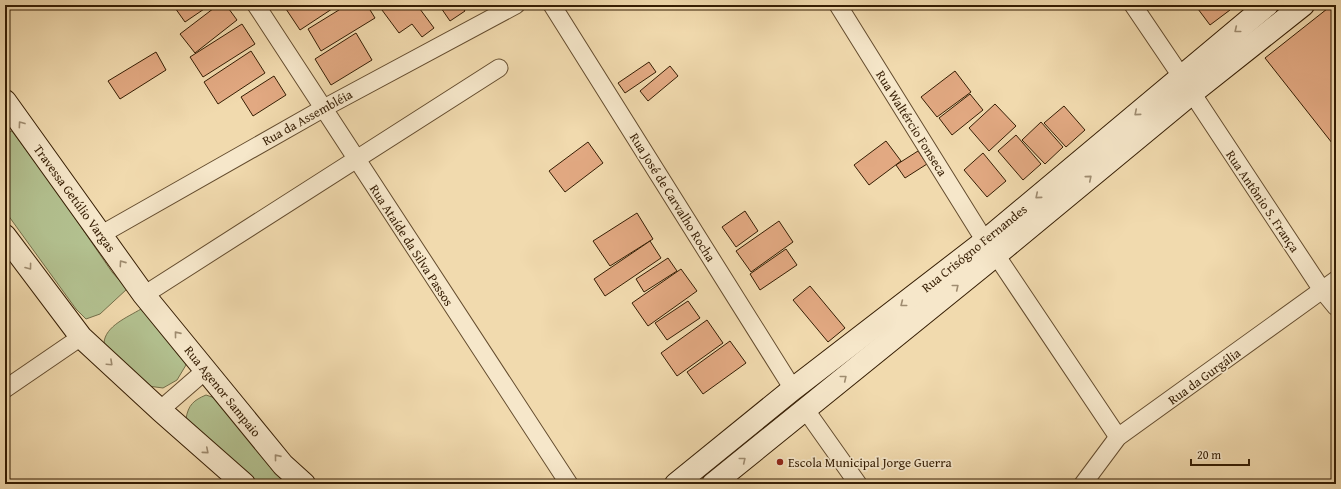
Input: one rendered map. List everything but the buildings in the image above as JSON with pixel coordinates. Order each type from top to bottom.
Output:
[{"type":"street","name":"Rua Ataíde da Silva Passos","points":[[256,5],[569,484]]},
{"type":"street","name":"Rua da Assembléia","points":[[102,234],[324,108],[516,5]]},
{"type":"street","name":"Rua José de Carvalho Rocha","points":[[552,5],[793,390]]},
{"type":"street","name":"Rua Waltércio Fonseca","points":[[838,5],[990,248],[1118,437]]},
{"type":"street","name":"Rua Antônio S. França","points":[[1134,5],[1322,290],[1336,307]]},
{"type":"street","name":"Rua Crisógno Fernandes","points":[[712,484],[806,409],[990,248],[1186,84],[1267,5]]},
{"type":"street","name":"Rua Crisógno Fernandes","points":[[1186,84],[1302,5]]},
{"type":"street","points":[[144,295],[499,68]]},
{"type":"street","name":"Travessa Getúlio Vargas","points":[[5,101],[102,234],[144,295]]},
{"type":"street","points":[[5,236],[81,337],[160,410],[244,484]]},
{"type":"street","name":"Rua Crisógno Fernandes","points":[[676,484],[793,390],[990,248]]},
{"type":"street","name":"Rua da Gurgália","points":[[1083,484],[1118,437],[1336,280]]},
{"type":"street","name":"Rua Agenor Sampaio","points":[[144,295],[283,465],[304,484]]},
{"type":"street","points":[[5,389],[81,337]]},
{"type":"street","points":[[160,410],[206,370]]},
{"type":"street","points":[[806,409],[858,484]]},
{"type":"green space","points":[[12,131],[55,189],[112,272],[127,289],[100,314],[86,319],[76,309],[5,211],[5,134]]},
{"type":"green space","points":[[141,309],[184,359],[186,365],[177,380],[163,388],[148,386],[104,343],[105,337],[113,327]]},
{"type":"green space","points":[[206,395],[215,398],[287,484],[256,484],[186,419],[188,410],[192,404]]},
{"type":"place","name":"Escola Municipal Jorge Guerra","points":[[780,462]]}]
